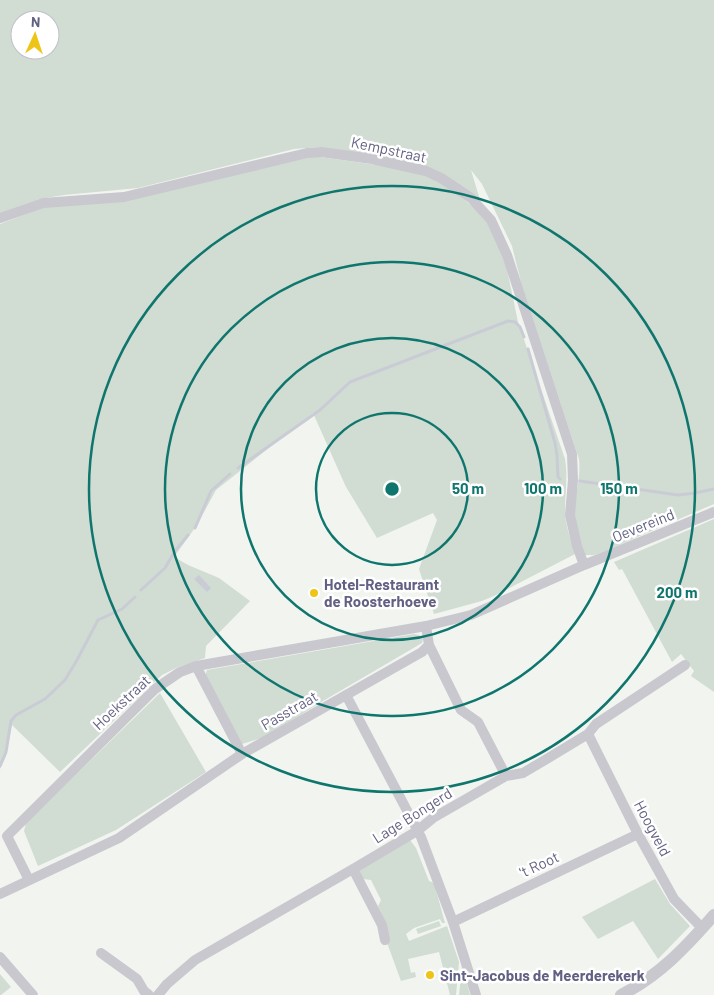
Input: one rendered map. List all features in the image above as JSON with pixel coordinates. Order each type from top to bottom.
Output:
[{"type":"street","name":"Kempstraat","points":[[0,218],[44,203],[124,196],[154,191],[292,156],[321,152],[413,167],[441,178],[471,198],[491,220],[507,254],[572,454],[573,480],[570,515],[577,546],[584,565]]},
{"type":"street","name":"Oevereind","points":[[584,565],[714,512]]},
{"type":"street","points":[[506,776],[478,722],[461,710],[429,645],[426,626],[471,615],[584,565]]},
{"type":"street","name":"Hoekstraat","points":[[29,880],[3,840],[155,689],[180,672],[196,666],[426,626]]},
{"type":"street","name":"Passtraat","points":[[0,894],[119,838],[242,754],[422,652],[429,645]]},
{"type":"street","name":"Lage Bongerd","points":[[158,995],[167,984],[195,960],[353,869],[417,831],[434,818],[506,776],[523,772],[588,734],[596,724],[685,665]]},
{"type":"street","points":[[196,666],[242,754]]},
{"type":"street","points":[[346,695],[417,831],[453,922],[476,995]]},
{"type":"street","name":"Hoogveld","points":[[588,734],[638,834],[674,898],[702,928]]},
{"type":"street","name":"'t Root","points":[[453,922],[638,834]]},
{"type":"street","points":[[353,869],[382,924],[385,940]]},
{"type":"street","points":[[621,995],[660,971],[714,915]]},
{"type":"street","points":[[100,953],[137,979],[144,992],[149,995]]},
{"type":"street","points":[[0,958],[33,995]]},
{"type":"shaded area","points":[[0,0],[714,0],[714,504],[605,551],[594,555],[585,555],[575,519],[579,459],[522,286],[512,246],[482,184],[471,170],[480,200],[400,160],[319,147],[294,149],[138,188],[39,199],[0,213]]},
{"type":"shaded area","points":[[313,156],[398,168],[430,176],[449,187],[484,216],[505,260],[518,322],[565,459],[565,516],[575,554],[482,601],[434,614],[419,569],[437,520],[433,513],[377,538],[346,487],[313,413],[216,490],[197,525],[174,557],[219,578],[250,601],[206,646],[205,658],[178,667],[162,675],[60,772],[12,725],[6,756],[0,769],[0,224],[50,205],[120,200]]},
{"type":"shaded area","points":[[714,519],[714,692],[691,676],[694,671],[681,654],[672,662],[622,569],[619,570],[614,562]]},
{"type":"shaded area","points":[[199,575],[211,588],[207,592],[194,579]]},
{"type":"shaded area","points":[[414,634],[419,635],[423,639],[422,643],[265,737],[242,744],[205,676],[207,670]]},
{"type":"shaded area","points":[[160,693],[206,772],[116,830],[38,866],[24,831],[26,823]]},
{"type":"shaded area","points":[[410,840],[416,848],[429,881],[434,883],[445,923],[442,923],[440,919],[414,928],[406,934],[409,941],[447,926],[459,962],[456,995],[450,995],[439,952],[408,959],[411,973],[415,972],[416,977],[401,981],[386,940],[386,923],[378,906],[381,900],[371,880],[363,879],[358,871]]},
{"type":"shaded area","points":[[655,879],[670,904],[690,926],[658,959],[633,921],[598,939],[582,917]]},
{"type":"shaded area","points":[[439,921],[441,926],[418,934],[416,929]]},
{"type":"shaded area","points":[[462,965],[470,995],[459,995]]},
{"type":"shaded area","points":[[0,974],[11,987],[1,995],[0,995]]},
{"type":"waterway","points":[[238,468],[320,410],[350,382],[508,321],[515,322],[520,327],[524,337]]},
{"type":"waterway","points":[[528,349],[555,443],[558,477],[560,479]]},
{"type":"waterway","points":[[195,528],[211,491],[230,474]]},
{"type":"waterway","points":[[580,481],[678,495],[714,489]]},
{"type":"waterway","points":[[141,590],[165,568],[175,551],[188,535]]},
{"type":"waterway","points":[[0,766],[6,752],[11,721],[16,715],[45,699],[65,680],[98,620],[122,609],[135,597]]},
{"type":"place","name":"Hotel-Restaurant de Roosterhoeve","points":[[314,593]]},
{"type":"place","name":"Sint-Jacobus de Meerderekerk","points":[[430,975]]}]
